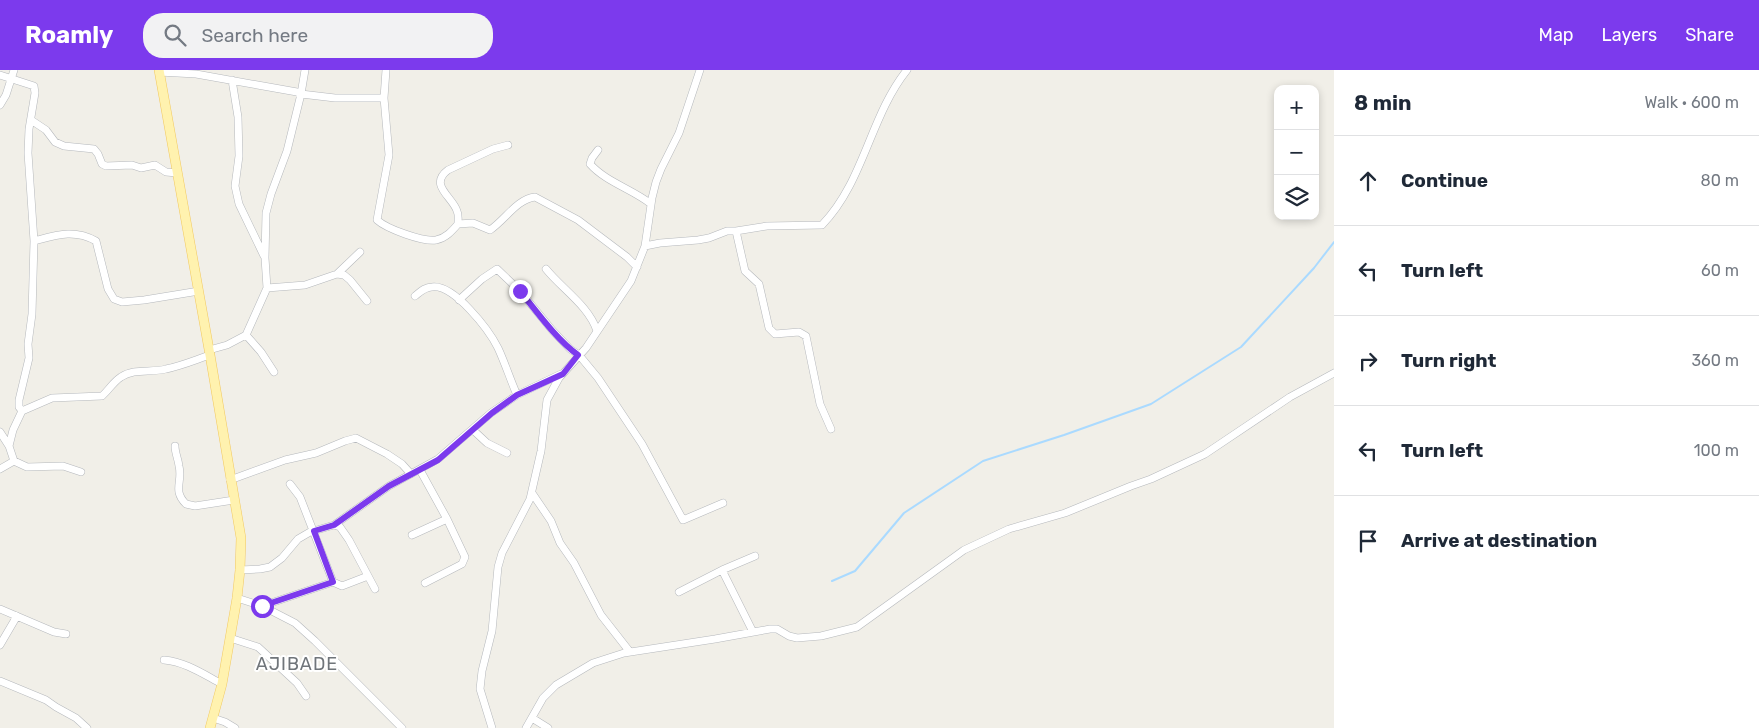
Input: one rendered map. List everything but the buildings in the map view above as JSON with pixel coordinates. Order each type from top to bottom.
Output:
[{"type":"main road","points":[[159,71],[241,538],[237,598],[222,684],[210,728]]},
{"type":"street","points":[[0,106],[6,95],[14,70]]},
{"type":"street","points":[[9,446],[13,430],[22,411],[52,398],[102,396],[116,381],[127,374],[141,370],[157,371],[167,369],[209,353],[246,335],[267,288],[265,258],[266,213],[287,151],[302,94],[305,70]]},
{"type":"street","points":[[386,70],[384,98],[389,155],[377,220],[383,226],[394,231],[430,240],[442,238],[450,233],[458,224],[473,223],[490,230],[522,201],[535,197],[578,220],[627,257],[637,267]]},
{"type":"street","points":[[492,728],[480,689],[482,671],[492,630],[498,568],[502,553],[532,493],[541,451],[548,400],[554,385],[586,348],[631,281],[645,246],[660,169],[679,134],[700,70]]},
{"type":"street","points":[[645,246],[703,239],[727,231],[767,226],[822,225],[834,213],[851,186],[881,114],[897,83],[907,70]]},
{"type":"street","points":[[159,71],[196,74],[302,94],[335,98],[384,98]]},
{"type":"street","points":[[0,75],[34,86],[35,93],[30,120],[28,153],[34,242],[32,314],[28,344],[29,358],[19,400],[19,407],[22,411]]},
{"type":"street","points":[[232,80],[238,117],[239,156],[235,186],[239,204],[265,258]]},
{"type":"street","points":[[30,120],[46,130],[55,142],[64,146],[94,149],[102,164],[106,166],[132,165],[140,168],[155,165],[166,172],[177,173]]},
{"type":"street","points":[[458,224],[457,211],[441,189],[440,180],[442,174],[508,145]]},
{"type":"street","points":[[598,150],[590,164],[597,171],[639,194],[652,204]]},
{"type":"street","points":[[736,231],[745,271],[759,284],[769,328],[775,334],[799,332],[806,336],[820,404],[831,429]]},
{"type":"street","points":[[34,242],[70,234],[84,235],[96,241],[108,289],[114,299],[122,302],[198,292]]},
{"type":"street","points":[[267,288],[305,285],[336,274],[360,252]]},
{"type":"street","points":[[459,300],[482,279],[497,269],[520,291],[598,378],[642,444],[684,520],[723,503]]},
{"type":"street","points":[[546,269],[592,320],[597,331]]},
{"type":"street","points":[[336,274],[344,275],[350,280],[367,301]]},
{"type":"street","points":[[415,296],[430,287],[438,287],[446,289],[459,300],[491,336],[498,348],[517,395]]},
{"type":"street","points":[[246,335],[261,352],[274,372]]},
{"type":"street","points":[[526,728],[543,698],[556,685],[593,663],[630,652],[777,628],[790,636],[798,638],[821,636],[857,627],[964,550],[1009,529],[1079,508],[1151,479],[1205,454],[1290,397],[1334,373]]},
{"type":"street","points":[[240,570],[260,569],[276,564],[298,538],[334,525],[389,486],[438,460],[492,413],[517,395],[563,374]]},
{"type":"street","points":[[473,430],[487,443],[507,454]]},
{"type":"street","points":[[0,432],[9,446],[14,461],[27,467],[63,466],[81,472]]},
{"type":"street","points":[[230,480],[356,438],[402,464],[410,474]]},
{"type":"street","points":[[175,446],[175,454],[180,466],[177,492],[186,504],[195,506],[234,500]]},
{"type":"street","points":[[0,469],[14,461]]},
{"type":"street","points":[[420,470],[448,519],[465,557],[462,564],[425,583]]},
{"type":"street","points":[[290,484],[300,497],[333,582]]},
{"type":"street","points":[[532,493],[551,521],[560,543],[574,563],[601,614],[630,652]]},
{"type":"street","points":[[412,535],[448,519]]},
{"type":"street","points":[[334,525],[340,527],[375,589]]},
{"type":"street","points":[[679,592],[722,570],[756,556]]},
{"type":"street","points":[[722,570],[753,632]]},
{"type":"street","points":[[262,606],[333,582],[342,586],[368,576]]},
{"type":"street","points":[[237,598],[262,606],[295,622],[402,728]]},
{"type":"street","points":[[0,609],[54,632],[66,634]]},
{"type":"street","points":[[0,645],[17,616]]},
{"type":"street","points":[[230,638],[258,647],[297,683],[306,696]]},
{"type":"street","points":[[164,660],[190,666],[222,684]]},
{"type":"street","points":[[0,680],[46,700],[76,718],[88,728]]},
{"type":"street","points":[[213,718],[235,728]]},
{"type":"street","points":[[532,718],[548,728]]},
{"type":"waterway","points":[[832,581],[855,571],[904,513],[983,461],[1151,404],[1241,347],[1314,268],[1334,242]]},
{"type":"district","name":"AJIBADE","points":[[297,664]]},
{"type":"route","points":[[262,606],[333,582],[314,531],[334,525],[389,486],[438,460],[492,413],[517,395],[563,374],[578,355],[552,330],[520,291]]}]
